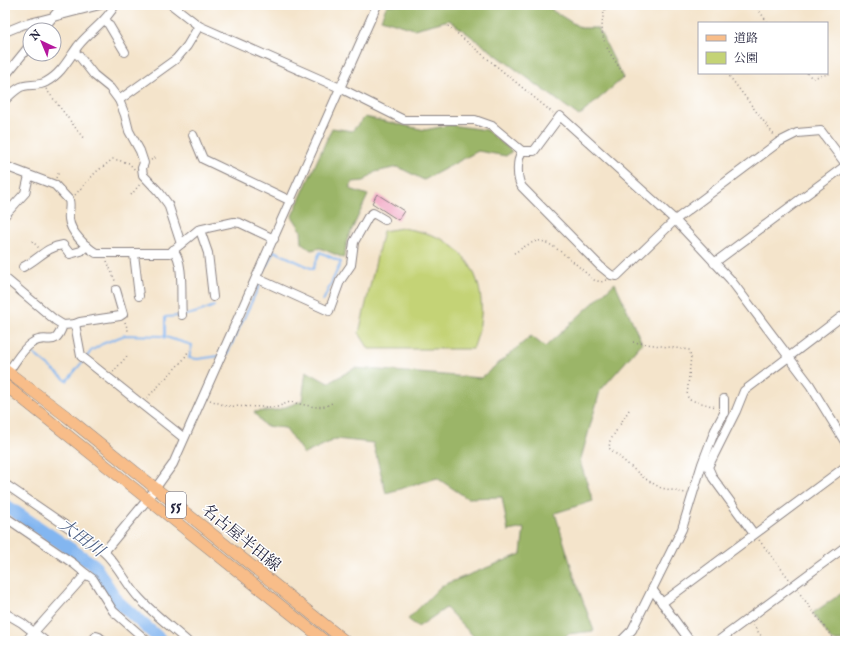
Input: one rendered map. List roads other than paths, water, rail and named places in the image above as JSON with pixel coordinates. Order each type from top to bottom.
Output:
[{"type":"main road","name":"名古屋半田線","points":[[6,371],[155,488],[345,641]]},
{"type":"main road","name":"名古屋半田線","points":[[5,385],[321,640]]},
{"type":"street","points":[[49,22],[63,5]]},
{"type":"street","points":[[5,32],[22,25],[100,5]]},
{"type":"street","points":[[5,100],[20,87],[44,84],[55,76],[95,28],[106,20],[115,5]]},
{"type":"street","points":[[172,5],[199,26],[340,88],[404,120],[415,122],[452,119],[475,120],[487,124],[522,151],[534,151],[560,116],[675,220],[730,279],[790,356],[810,385],[845,442]]},
{"type":"street","points":[[104,552],[147,500],[173,464],[377,5]]},
{"type":"street","points":[[106,20],[125,52]]},
{"type":"street","points":[[119,100],[176,59],[187,46],[199,26]]},
{"type":"street","points":[[75,53],[80,56],[94,75],[110,88],[119,100],[126,115],[129,131],[140,151],[144,163],[142,168],[144,176],[168,204],[181,244]]},
{"type":"street","points":[[5,76],[22,55]]},
{"type":"street","points":[[522,151],[520,155],[518,178],[522,186],[611,275],[620,274],[675,220],[779,142],[797,134],[821,131],[845,164],[714,263]]},
{"type":"street","points":[[194,135],[203,159],[291,201]]},
{"type":"street","points":[[5,166],[28,173],[29,176],[44,179],[55,185],[69,200],[69,222],[86,246],[96,253],[170,253],[200,230],[234,222],[274,239]]},
{"type":"street","points":[[5,215],[25,193],[29,176]]},
{"type":"street","points":[[256,278],[329,312],[340,281],[351,265],[354,242],[368,217],[373,214],[385,220]]},
{"type":"street","points":[[200,230],[208,253],[214,297]]},
{"type":"street","points":[[23,267],[35,261],[52,246],[64,245],[70,254],[81,251],[86,246]]},
{"type":"street","points":[[173,250],[176,253],[180,273],[182,315]]},
{"type":"street","points":[[134,254],[139,296]]},
{"type":"street","points":[[5,278],[55,320],[63,324],[75,324],[122,315],[116,290]]},
{"type":"street","points":[[754,534],[713,478],[708,467],[736,411],[744,391],[845,314]]},
{"type":"street","points":[[6,371],[30,343],[39,340],[57,338],[63,324]]},
{"type":"street","points":[[75,324],[81,356],[184,438]]},
{"type":"street","points":[[621,641],[632,630],[682,528],[710,443],[724,413],[724,399]]},
{"type":"street","points":[[662,603],[845,467]]},
{"type":"street","points":[[5,484],[104,552],[116,563],[128,585],[140,600],[187,641]]},
{"type":"street","points":[[5,517],[69,560],[93,580],[113,611],[147,641]]},
{"type":"street","points":[[718,641],[845,547]]},
{"type":"street","points":[[26,641],[86,574]]},
{"type":"street","points":[[652,590],[690,641]]},
{"type":"street","points":[[5,613],[46,641]]},
{"type":"street","points":[[92,641],[96,636],[104,641]]},
{"type":"waterway","points":[[263,273],[274,251],[313,269],[320,252],[341,262],[323,301]]},
{"type":"waterway","points":[[223,356],[226,356],[260,284]]},
{"type":"waterway","points":[[165,338],[165,317],[190,314],[214,306]]},
{"type":"waterway","points":[[86,358],[91,351],[102,344],[125,335],[162,336],[192,345],[189,358],[198,359],[219,356]]},
{"type":"waterway","points":[[29,350],[67,381],[83,361]]},
{"type":"waterway","name":"大田川","points":[[5,505],[94,565],[117,601],[162,641]]}]
